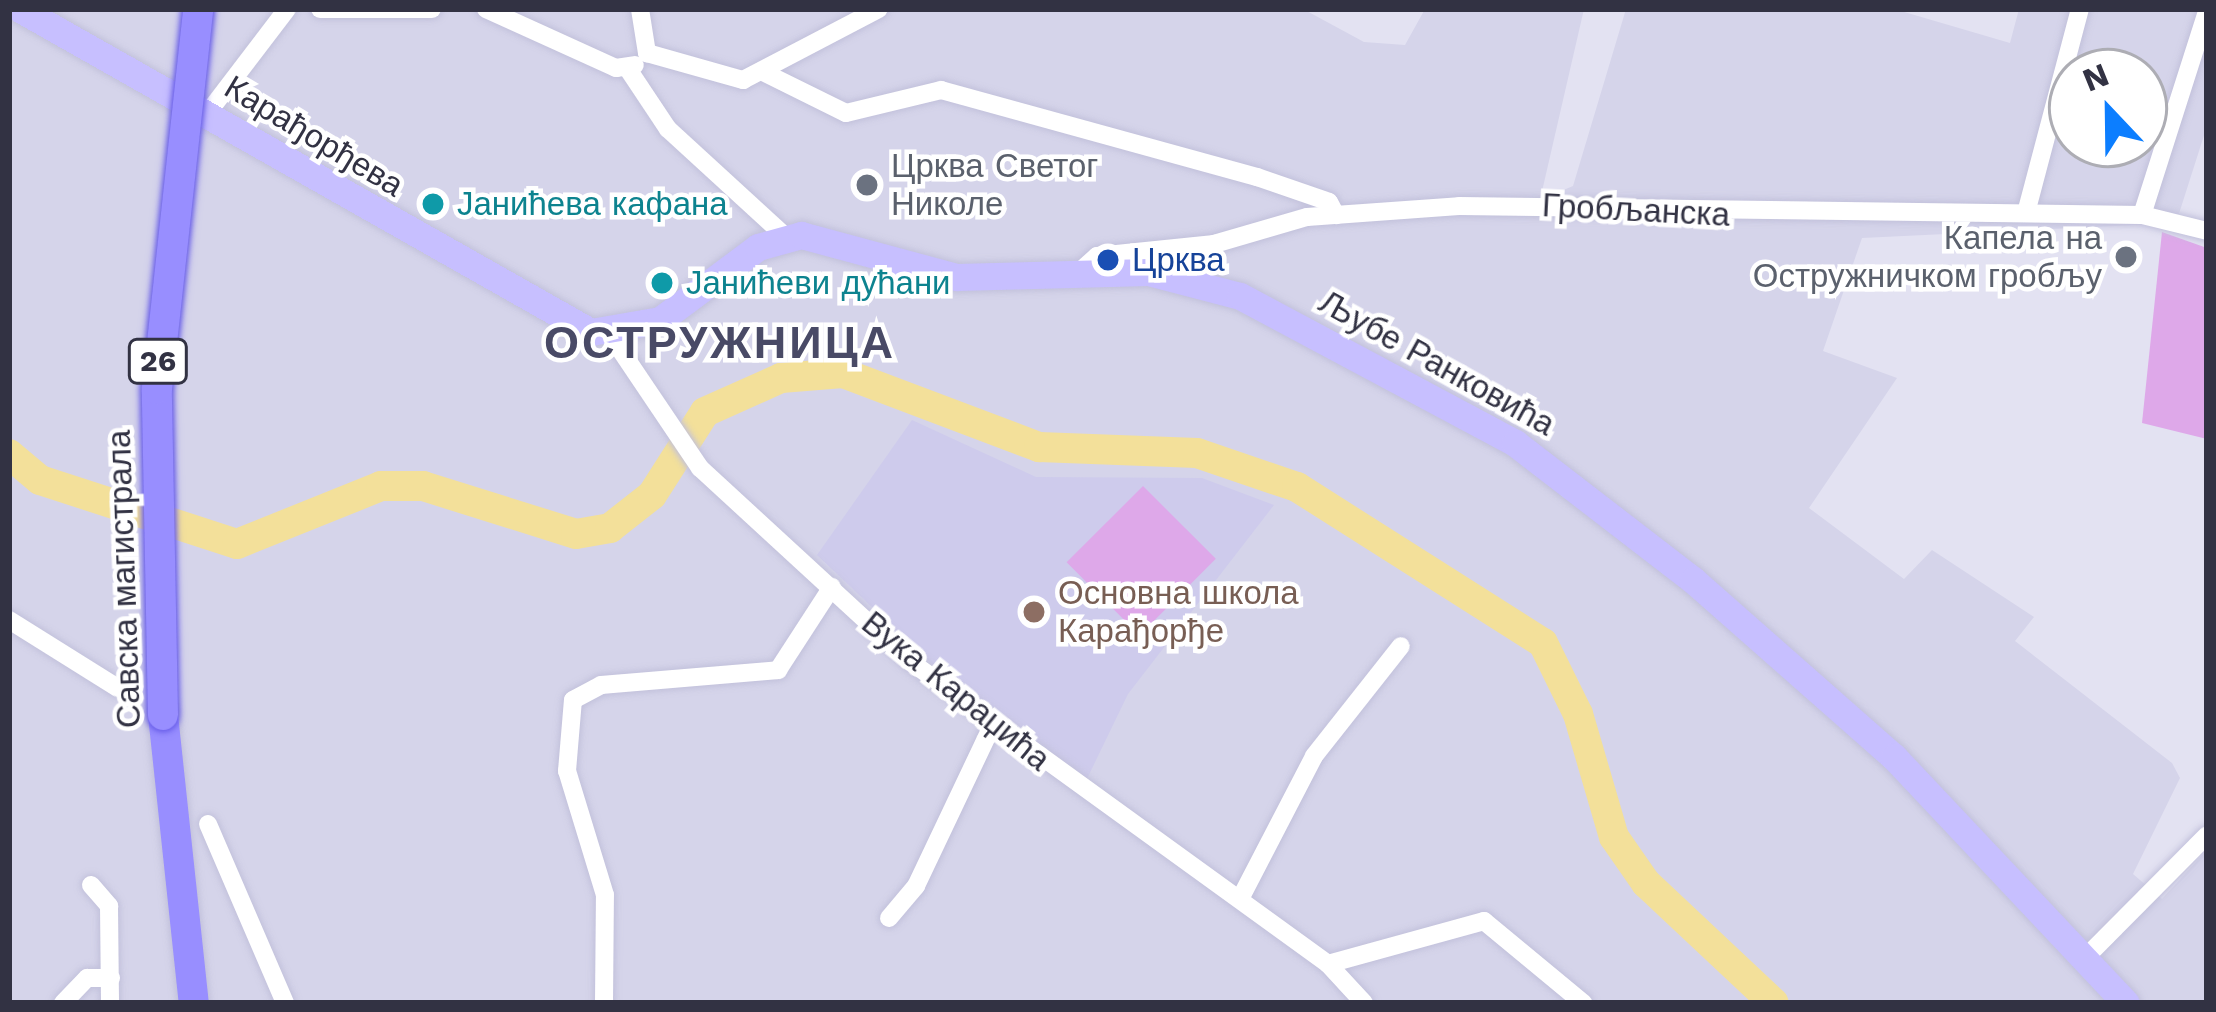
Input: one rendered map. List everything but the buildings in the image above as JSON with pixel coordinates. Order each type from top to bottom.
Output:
[{"type":"main road","name":"Савска магистрала","points":[[194,1003],[163,715],[157,389],[198,9]]},
{"type":"street","name":"Карађорђева","points":[[20,9],[572,326],[609,333]]},
{"type":"street","points":[[208,115],[286,9]]},
{"type":"street","points":[[320,9],[432,9]]},
{"type":"street","points":[[486,9],[628,69],[668,129],[786,237],[685,307],[609,333]]},
{"type":"street","points":[[640,9],[647,53]]},
{"type":"street","points":[[647,53],[723,78],[765,73],[879,9]]},
{"type":"street","points":[[2026,213],[2080,9]]},
{"type":"street","points":[[2142,214],[2207,11]]},
{"type":"street","points":[[628,69],[647,53]]},
{"type":"street","points":[[765,73],[846,113],[941,90],[1257,177],[1336,215]]},
{"type":"street","name":"Гробљанска","points":[[1077,274],[1097,256],[1336,215],[1550,204],[1725,217],[2142,214],[2207,231]]},
{"type":"street","name":"Љубе Ранковића","points":[[786,237],[956,277],[1077,274],[1218,287],[1515,443],[1863,728],[2126,1003]]},
{"type":"street","name":"Вука Караџића","points":[[609,333],[667,432],[700,468],[832,587],[991,728],[1240,899],[1328,964],[1364,1003]]},
{"type":"street","points":[[604,1003],[605,895],[567,772],[573,700],[602,685],[778,670],[832,587]]},
{"type":"street","points":[[9,620],[118,688]]},
{"type":"street","points":[[1240,899],[1314,756],[1401,646]]},
{"type":"street","points":[[889,918],[916,886],[991,728]]},
{"type":"street","points":[[208,824],[285,1003]]},
{"type":"street","points":[[2082,961],[2207,835]]},
{"type":"street","points":[[91,885],[109,906],[110,1003]]},
{"type":"street","points":[[1328,964],[1484,921],[1583,1003]]},
{"type":"street","points":[[63,1003],[87,978],[111,978]]},
{"type":"shaded area","points":[[9,9],[1303,9],[1364,42],[1405,45],[1425,9],[1584,9],[1540,200],[1573,186],[1626,9],[1894,9],[2010,43],[2019,9],[2207,9],[2207,126],[2176,223],[1862,238],[1823,351],[1897,378],[1809,508],[1904,579],[1932,550],[2034,617],[2015,641],[2172,763],[2180,778],[2133,874],[2162,899],[2207,850],[2207,1003],[9,1003]]},
{"type":"shaded area","points":[[2162,232],[2207,248],[2207,439],[2142,423]]},
{"type":"shaded area","name":"Основна школа Карађорђе","points":[[912,420],[1036,477],[1202,478],[1274,505],[1128,694],[1084,785],[972,702],[817,555]]},
{"type":"shaded area","points":[[1143,486],[1216,559],[1139,635],[1067,562]]},
{"type":"waterway","points":[[9,454],[40,480],[237,544],[381,486],[423,486],[576,534],[610,528],[652,495],[705,412],[781,378],[843,373],[1039,447],[1197,453],[1297,487],[1543,643],[1578,714],[1614,837],[1646,883],[1774,1003]]},
{"type":"place","name":"Црква Светог Николе","points":[[867,185]]},
{"type":"place","name":"Јанићева кафана","points":[[433,204]]},
{"type":"place","name":"Капела на Остружничком гробљу","points":[[2126,257]]},
{"type":"place","name":"Црква","points":[[1108,260]]},
{"type":"place","name":"Јанићеви дућани","points":[[662,283]]},
{"type":"place","name":"Основна школа Карађорђе","points":[[1034,612]]},
{"type":"district","name":"ОСТРУЖНИЦА","points":[[720,343]]}]
